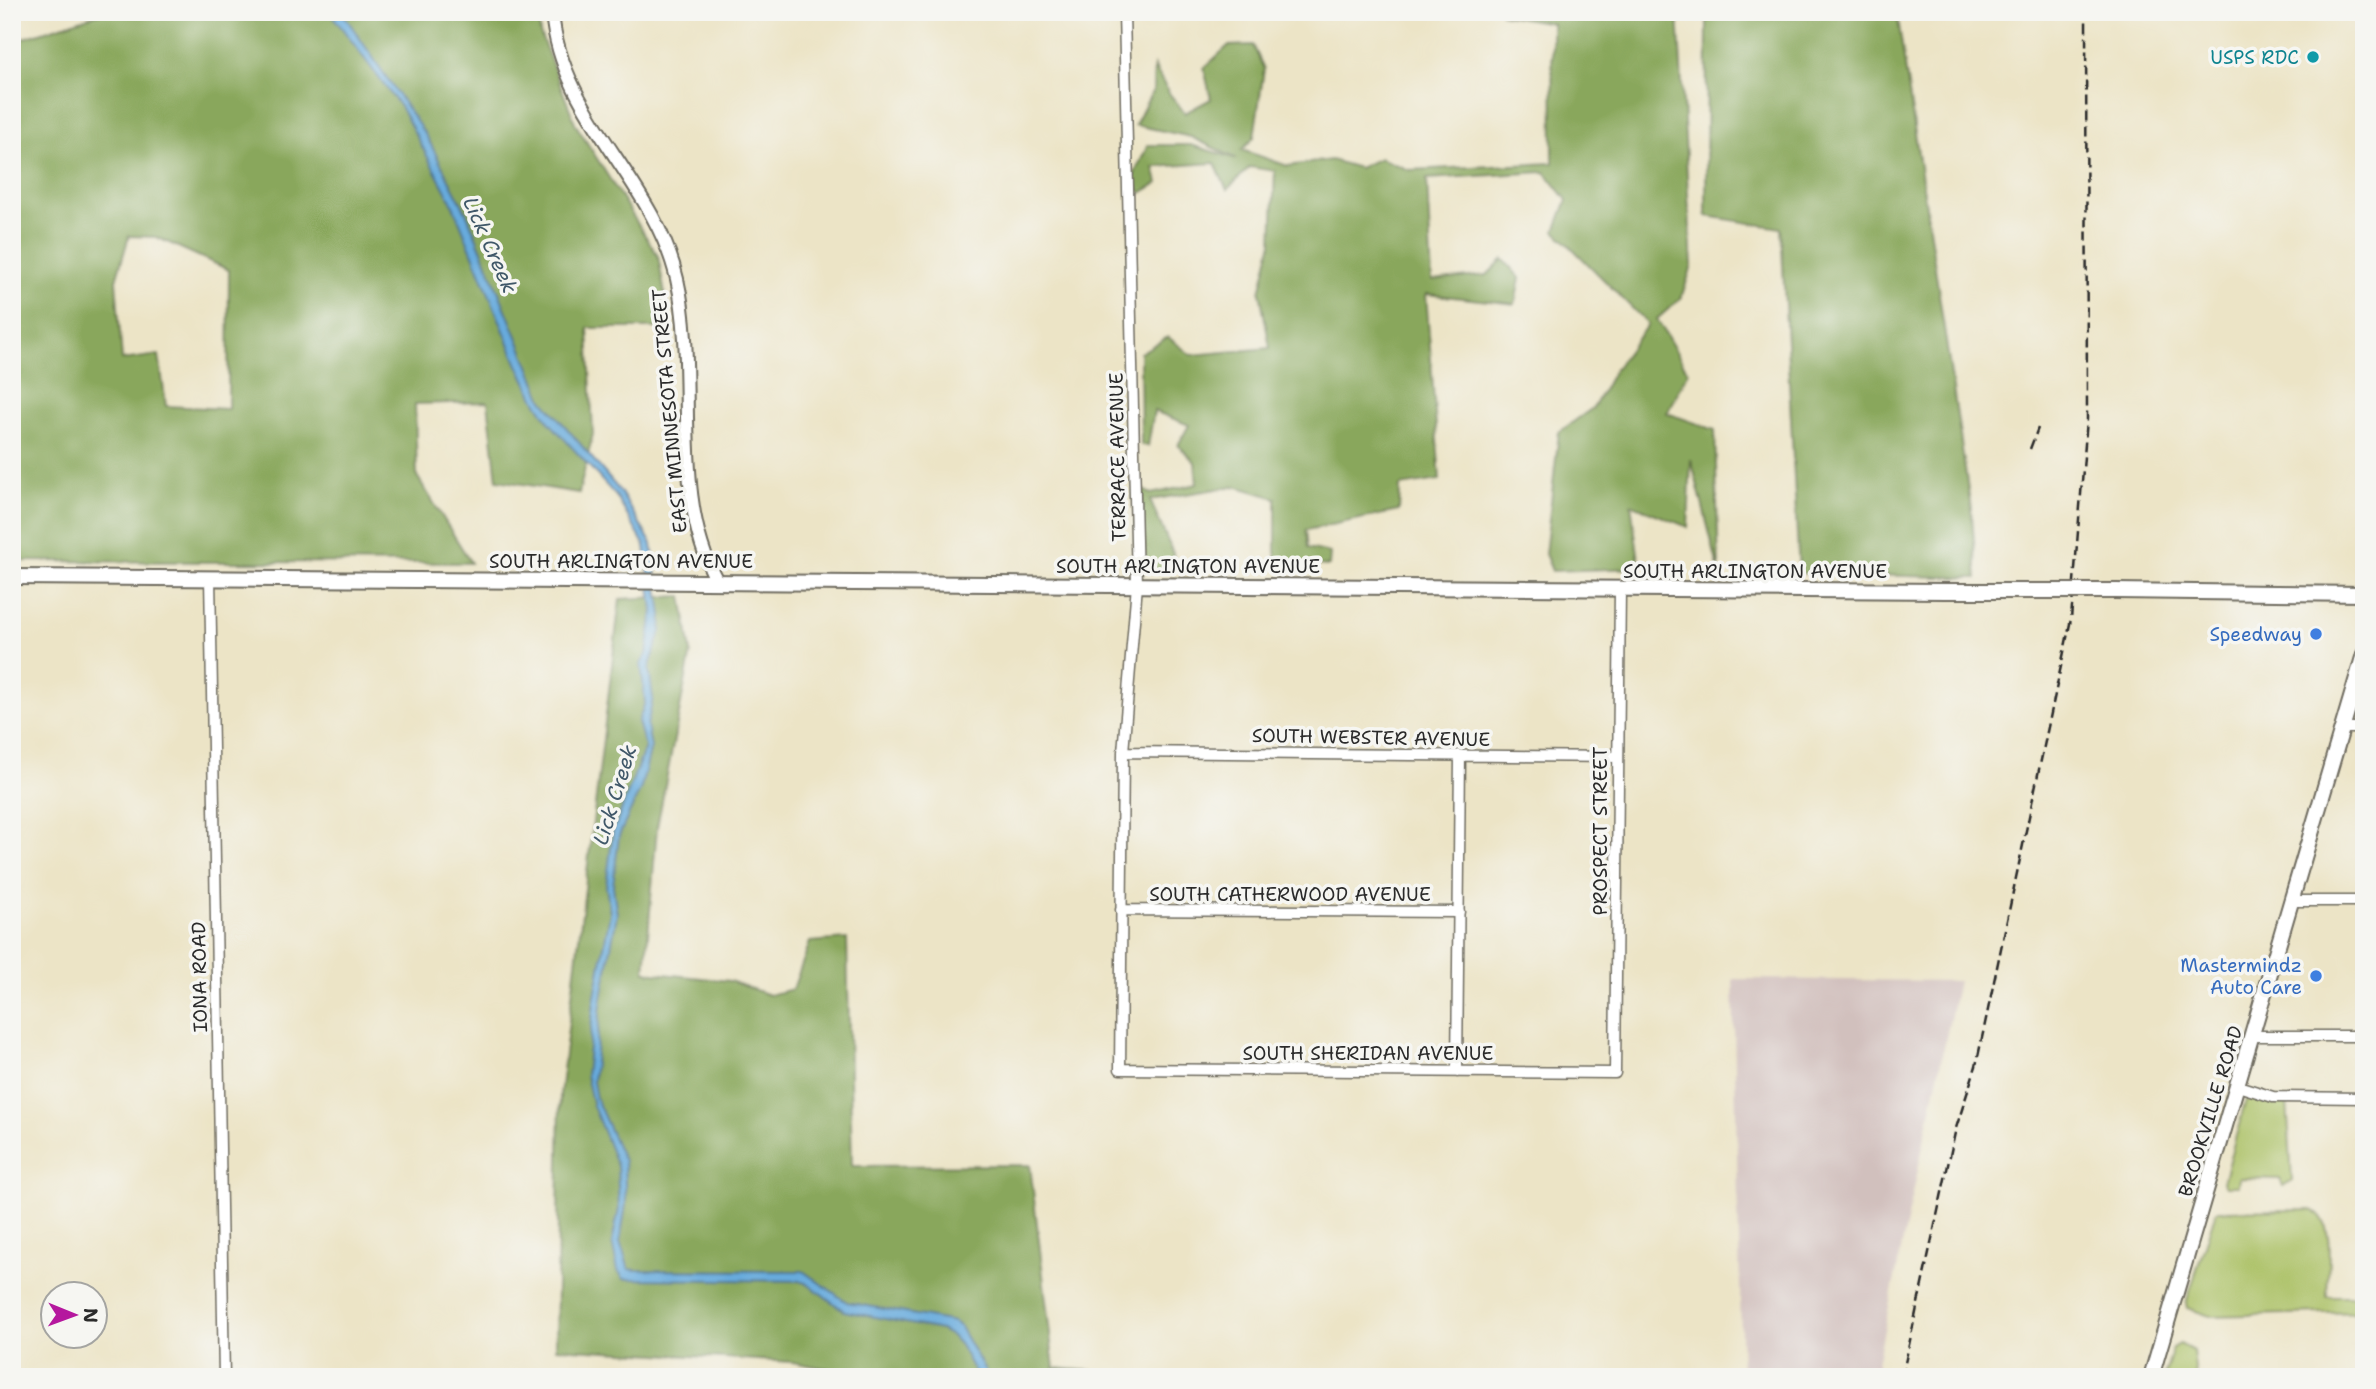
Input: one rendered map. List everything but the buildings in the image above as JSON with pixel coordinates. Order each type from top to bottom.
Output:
[{"type":"main road","name":"SOUTH ARLINGTON AVENUE","points":[[12,577],[2364,594]]},
{"type":"main road","name":"BROOKVILLE ROAD","points":[[2151,1377],[2364,654]]},
{"type":"street","name":"EAST MINNESOTA STREET","points":[[552,12],[557,46],[568,79],[647,206],[677,279],[684,318],[695,521],[706,558],[717,581]]},
{"type":"street","name":"TERRACE AVENUE","points":[[1120,1069],[1123,752],[1137,585],[1124,12]]},
{"type":"street","name":"IONA ROAD","points":[[210,578],[224,1377]]},
{"type":"street","name":"PROSPECT STREET","points":[[1615,1073],[1619,589]]},
{"type":"street","points":[[2341,728],[2364,728]]},
{"type":"street","name":"SOUTH WEBSTER AVENUE","points":[[1123,752],[1618,757]]},
{"type":"street","points":[[1457,1072],[1460,755]]},
{"type":"street","points":[[2292,901],[2364,901]]},
{"type":"street","name":"SOUTH CATHERWOOD AVENUE","points":[[1121,910],[1459,912]]},
{"type":"street","points":[[2253,1036],[2364,1036]]},
{"type":"street","name":"SOUTH SHERIDAN AVENUE","points":[[1120,1069],[1615,1073]]},
{"type":"street","points":[[2238,1086],[2273,1097],[2364,1098]]},
{"type":"shaded area","points":[[1733,979],[1958,981],[1874,1377],[1742,1377]]},
{"type":"green space","points":[[104,12],[538,12],[540,33],[576,125],[658,256],[671,328],[588,328],[593,434],[579,493],[497,480],[488,402],[415,404],[417,476],[471,563],[12,561],[12,42]],"holes":[[[129,236],[156,237],[229,270],[228,409],[166,406],[159,355],[122,360],[116,280]]]},
{"type":"green space","points":[[1678,12],[1692,266],[1681,298],[1657,319],[1688,372],[1667,413],[1715,430],[1719,571],[1691,459],[1688,527],[1631,504],[1640,568],[1552,571],[1545,554],[1559,432],[1594,407],[1614,370],[1648,324],[1555,231],[1567,200],[1545,172],[1427,179],[1432,281],[1487,275],[1503,259],[1520,278],[1515,304],[1426,294],[1440,480],[1400,486],[1399,511],[1306,530],[1308,548],[1330,553],[1329,566],[1276,562],[1276,498],[1235,486],[1150,500],[1173,553],[1175,570],[1143,571],[1141,489],[1151,494],[1197,484],[1195,462],[1178,445],[1189,425],[1154,411],[1148,446],[1141,445],[1140,353],[1168,337],[1191,355],[1270,348],[1260,292],[1272,242],[1275,171],[1250,167],[1227,190],[1215,163],[1154,167],[1158,183],[1141,193],[1132,179],[1148,145],[1191,145],[1237,159],[1191,137],[1135,125],[1153,90],[1154,66],[1169,93],[1185,113],[1211,99],[1204,68],[1228,46],[1253,45],[1264,69],[1254,137],[1242,150],[1288,166],[1331,160],[1359,168],[1380,158],[1409,170],[1553,163],[1552,23],[1501,14]]},
{"type":"green space","points":[[1707,12],[1897,12],[1972,516],[1977,578],[1799,573],[1781,228],[1706,216]]},
{"type":"green space","points":[[682,596],[691,652],[657,827],[645,972],[730,981],[769,995],[793,989],[810,942],[847,939],[852,1166],[1030,1165],[1054,1368],[1177,1377],[874,1377],[792,1362],[556,1348],[560,1095],[620,599]]},
{"type":"green space","points":[[2252,1095],[2287,1101],[2292,1180],[2283,1186],[2280,1179],[2239,1178],[2238,1186],[2226,1186],[2223,1182],[2246,1100]]},
{"type":"green space","points":[[2312,1210],[2320,1216],[2328,1235],[2327,1296],[2364,1296],[2364,1312],[2210,1316],[2187,1308],[2186,1303],[2216,1211]]},
{"type":"green space","points":[[2180,1344],[2193,1351],[2196,1377],[2164,1377],[2173,1348]]},
{"type":"water","name":"Lick Creek","points":[[330,12],[342,12],[427,137],[466,212],[543,400],[620,491],[652,544],[662,615],[661,631],[649,669],[653,698],[647,726],[651,747],[641,788],[619,836],[613,886],[617,914],[601,1004],[593,1082],[596,1099],[624,1161],[626,1204],[620,1242],[629,1269],[803,1271],[847,1302],[954,1322],[960,1327],[989,1377],[977,1377],[960,1345],[952,1336],[941,1330],[844,1311],[808,1284],[799,1281],[624,1279],[618,1271],[612,1242],[619,1209],[617,1166],[593,1106],[586,1075],[594,1001],[610,913],[606,886],[613,832],[645,747],[638,722],[645,702],[641,664],[647,654],[653,611],[645,546],[616,496],[549,422],[535,400],[517,363],[452,203],[401,108]]},
{"type":"railway","points":[[1902,1377],[1956,1128],[1976,1066],[2071,619],[2087,419],[2086,12]]},
{"type":"railway","points":[[2030,449],[2038,428]]},
{"type":"railway","points":[[2358,1206],[2364,1206]]},
{"type":"place","name":"USPS RDC","points":[[2313,57]]},
{"type":"place","name":"Speedway","points":[[2316,634]]},
{"type":"place","name":"Mastermindz Auto Care","points":[[2316,976]]}]
